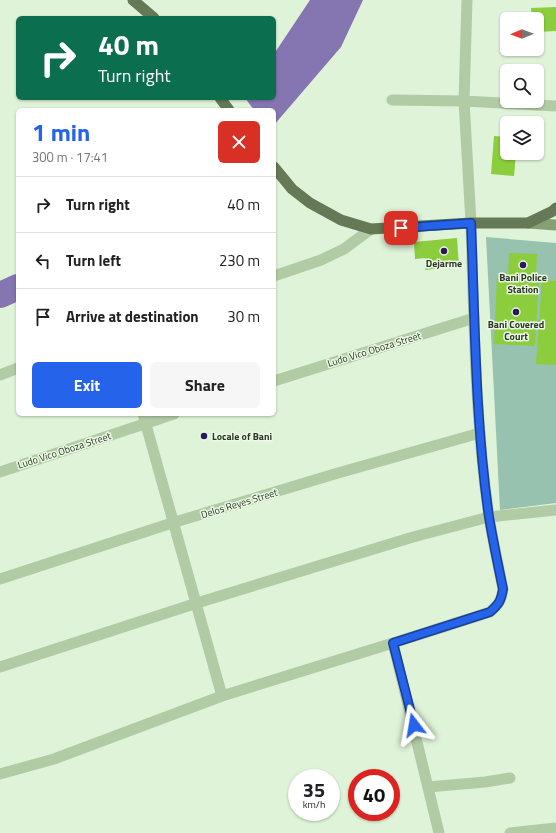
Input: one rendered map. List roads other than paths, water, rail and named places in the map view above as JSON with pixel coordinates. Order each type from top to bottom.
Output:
[{"type":"main road","points":[[133,0],[152,16]]},
{"type":"main road","points":[[276,169],[292,189],[310,203],[341,220],[371,229],[471,223],[528,223],[556,225]]},
{"type":"main road","points":[[528,223],[556,208]]},
{"type":"street","points":[[0,774],[54,758],[222,696],[490,612],[502,599],[503,589],[489,517],[480,433],[464,101],[467,0]]},
{"type":"street","points":[[392,100],[464,101],[556,106]]},
{"type":"street","points":[[276,275],[321,260],[344,249],[371,229]]},
{"type":"street","name":"Ludo Vico Oboza Street","points":[[276,380],[474,318]]},
{"type":"street","points":[[0,375],[16,369]]},
{"type":"street","name":"Ludo Vico Oboza Street","points":[[0,472],[144,419],[162,416]]},
{"type":"street","points":[[144,419],[172,523],[197,603],[222,696]]},
{"type":"street","name":"Delos Reyes Street","points":[[0,579],[172,523],[338,473],[480,433]]},
{"type":"street","points":[[0,667],[197,603],[413,537],[489,517],[556,510]]},
{"type":"street","points":[[393,643],[440,833]]},
{"type":"street","points":[[428,787],[485,782],[510,778]]},
{"type":"street","points":[[510,833],[556,828]]},
{"type":"waterway","points":[[0,295],[16,288]]},
{"type":"place","name":"Dejarme","points":[[444,251]]},
{"type":"place","name":"Bani Police Station","points":[[523,265]]},
{"type":"place","name":"Bani Covered Court","points":[[516,312]]},
{"type":"place","name":"Locale of Bani","points":[[204,436]]}]
